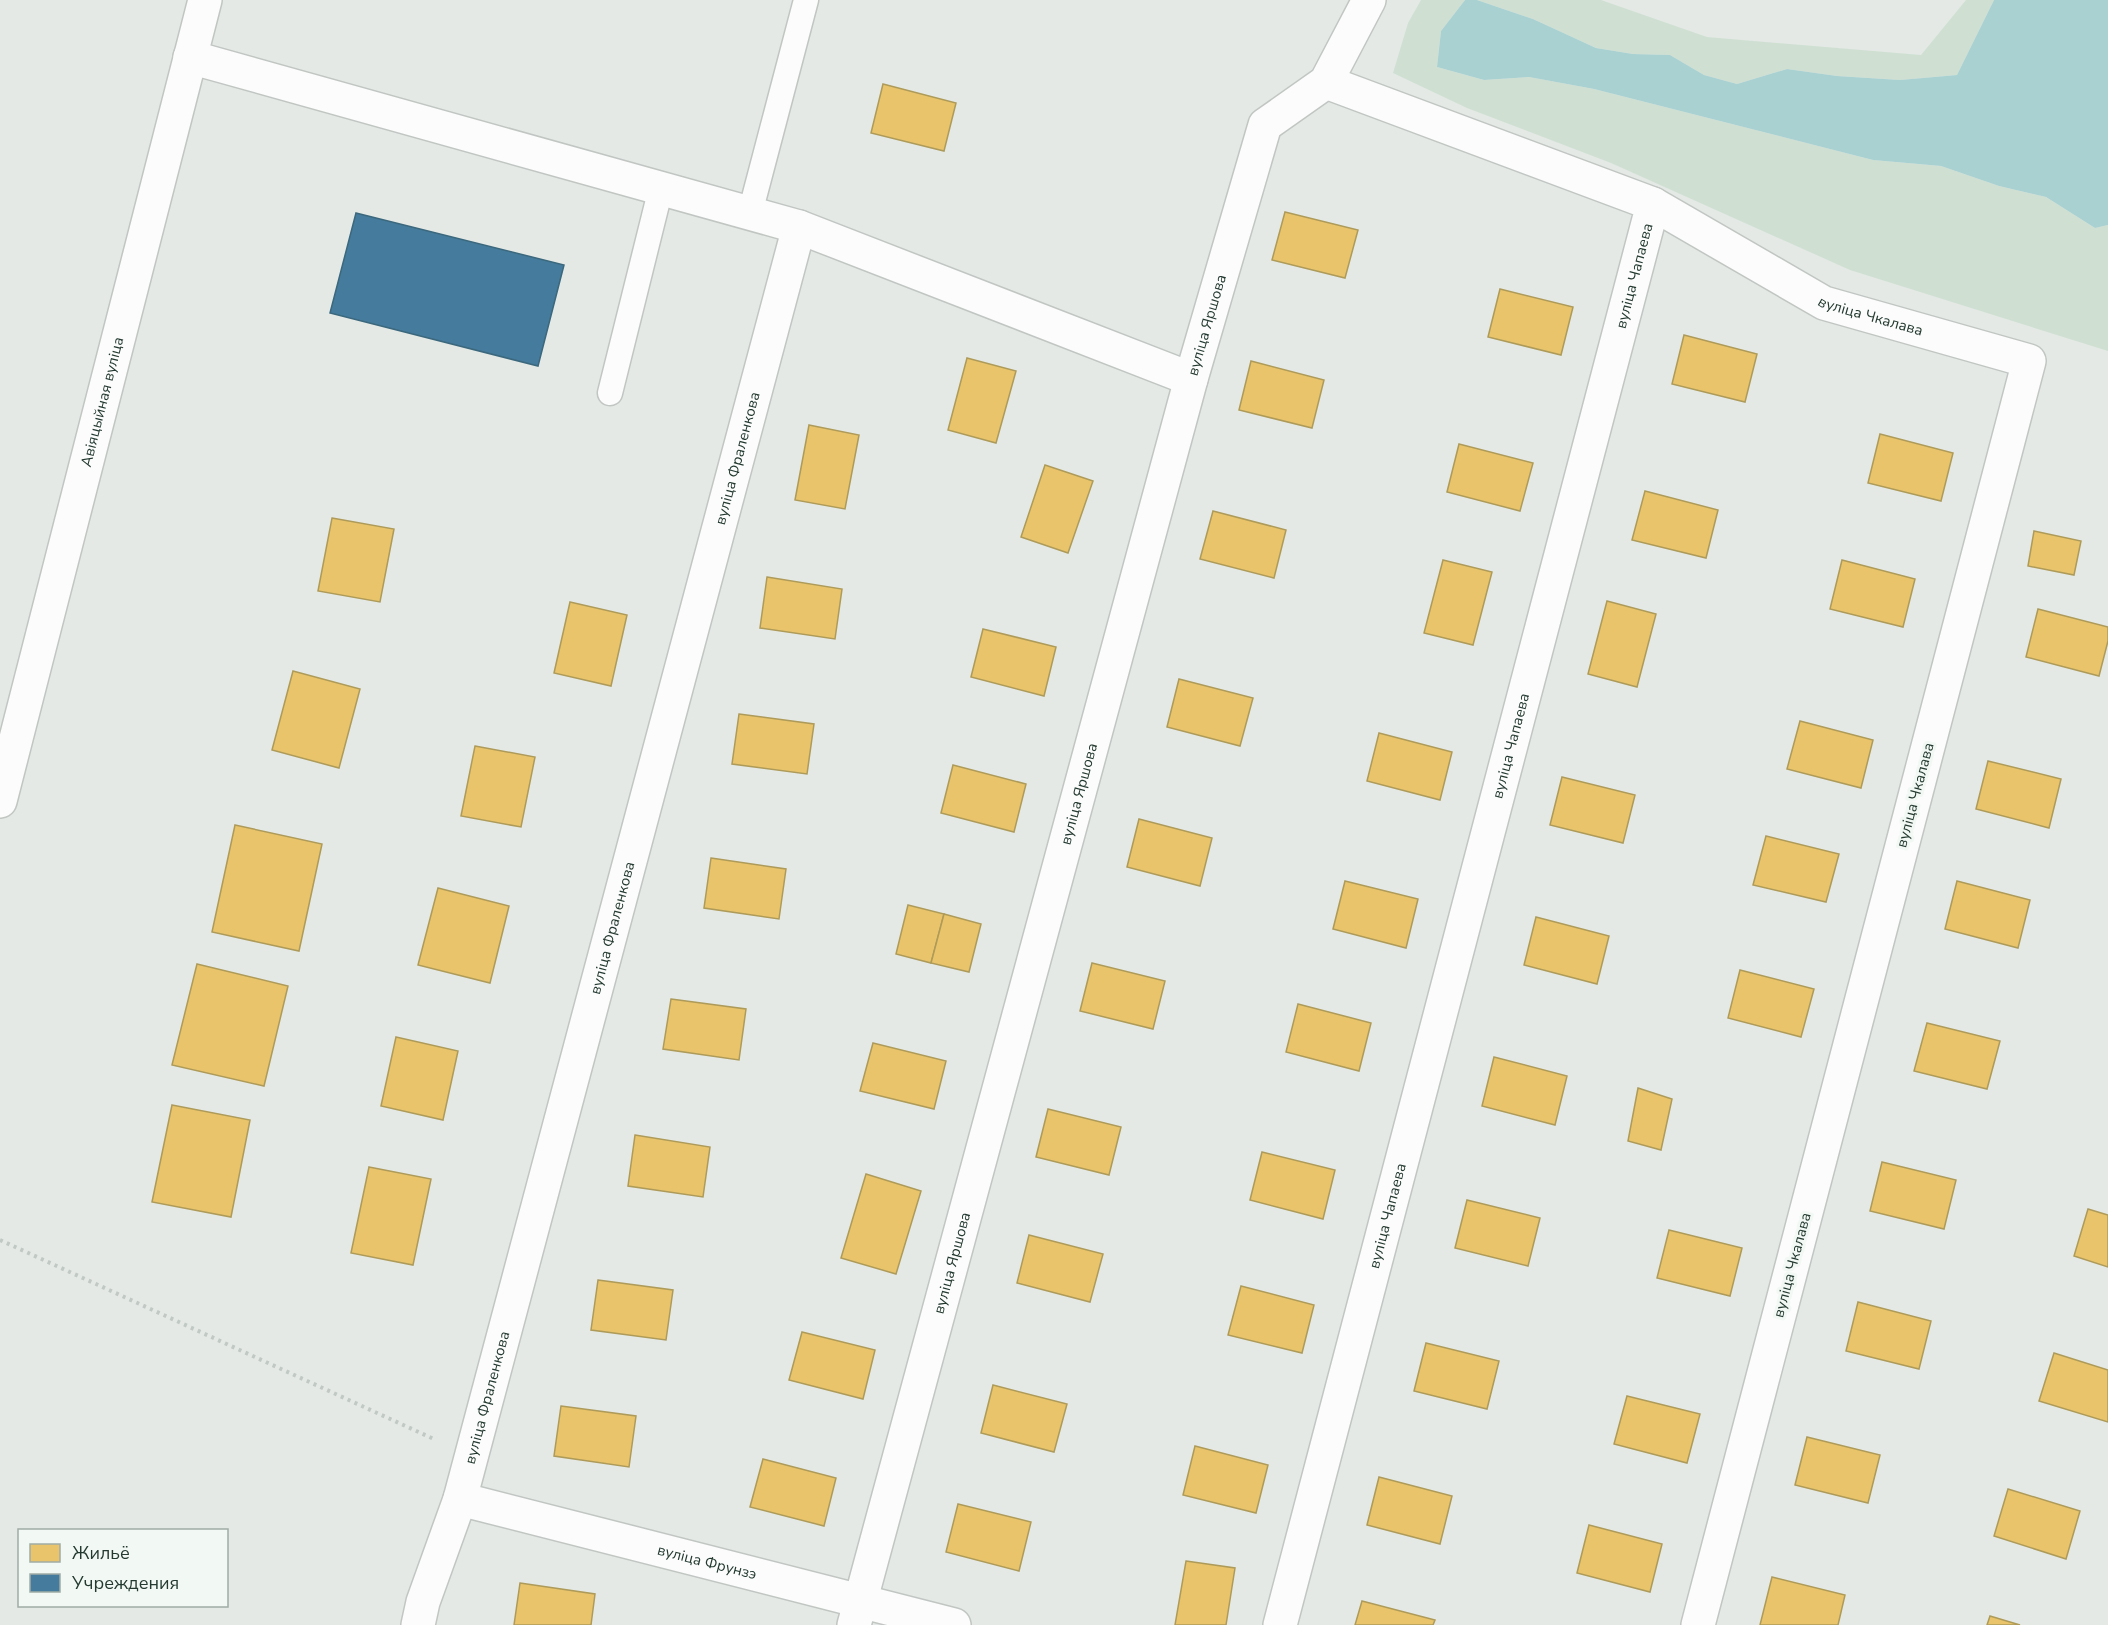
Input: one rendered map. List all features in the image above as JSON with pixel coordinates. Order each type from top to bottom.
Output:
[{"type":"street","name":"Авіяцыйная вуліца","points":[[0,801],[205,0]]},
{"type":"street","name":"вуліца Яршова","points":[[856,1614],[1191,379],[1265,125],[1326,82],[1369,0]]},
{"type":"street","points":[[190,57],[799,227],[1191,379]]},
{"type":"street","name":"вуліца Чапаева","points":[[1280,1625],[1653,204],[1326,82]]},
{"type":"street","name":"вуліца Чкалава","points":[[1653,204],[1824,303],[2029,362],[1698,1625]]},
{"type":"street","name":"вуліца Фраленкова","points":[[418,1625],[423,1602],[460,1499],[472,1456],[799,227]]},
{"type":"street","name":"вуліца Фрунзэ","points":[[460,1499],[856,1614],[954,1625]]},
{"type":"lane","points":[[750,213],[806,0]]},
{"type":"lane","points":[[610,393],[661,188]]},
{"type":"path","points":[[0,1240],[472,1456]]},
{"type":"green space","points":[[1421,0],[1465,0],[1441,31],[1437,67],[1484,80],[1529,77],[1594,89],[1873,160],[1941,166],[1999,186],[2046,197],[2095,228],[2108,225],[2108,351],[1850,270],[1611,163],[1467,108],[1393,73],[1408,23]]},
{"type":"green space","points":[[1477,0],[1601,0],[1707,37],[1921,55],[1966,0],[1994,0],[1957,75],[1900,80],[1837,76],[1787,69],[1737,84],[1704,75],[1670,55],[1633,54],[1596,48],[1533,19]]},
{"type":"water","points":[[1465,0],[1477,0],[1533,19],[1596,48],[1633,54],[1670,55],[1704,75],[1737,84],[1787,69],[1837,76],[1900,80],[1957,75],[1994,0],[2108,0],[2108,225],[2095,228],[2046,197],[1999,186],[1941,166],[1873,160],[1594,89],[1529,77],[1484,80],[1437,67],[1441,31]]},
{"type":"building: Жильё","points":[[883,84],[956,103],[944,151],[871,133]]},
{"type":"building: Жильё","points":[[1285,212],[1358,230],[1345,278],[1272,260]]},
{"type":"building: Жильё","points":[[1500,289],[1573,307],[1561,355],[1488,337]]},
{"type":"building: Жильё","points":[[1684,335],[1757,354],[1745,402],[1672,384]]},
{"type":"building: Жильё","points":[[967,358],[1016,371],[996,443],[948,430]]},
{"type":"building: Жильё","points":[[1251,361],[1324,380],[1312,428],[1239,410]]},
{"type":"building: Жильё","points":[[809,425],[859,435],[845,509],[795,500]]},
{"type":"building: Жильё","points":[[1880,434],[1953,453],[1941,501],[1868,483]]},
{"type":"building: Жильё","points":[[1459,444],[1533,463],[1520,511],[1447,492]]},
{"type":"building: Жильё","points":[[1045,465],[1093,481],[1068,553],[1021,537]]},
{"type":"building: Жильё","points":[[1645,491],[1718,510],[1706,558],[1632,540]]},
{"type":"building: Жильё","points":[[1213,511],[1286,530],[1274,578],[1200,559]]},
{"type":"building: Жильё","points":[[332,518],[394,529],[380,602],[318,591]]},
{"type":"building: Жильё","points":[[2034,531],[2081,541],[2074,575],[2028,566]]},
{"type":"building: Жильё","points":[[1443,560],[1492,572],[1473,645],[1424,633]]},
{"type":"building: Жильё","points":[[1842,560],[1915,579],[1903,627],[1830,609]]},
{"type":"building: Жильё","points":[[767,577],[842,589],[835,639],[760,628]]},
{"type":"building: Жильё","points":[[1607,601],[1656,614],[1637,687],[1588,674]]},
{"type":"building: Жильё","points":[[570,602],[627,615],[611,686],[554,673]]},
{"type":"building: Жильё","points":[[2038,609],[2108,627],[2108,641],[2099,676],[2026,657]]},
{"type":"building: Жильё","points":[[983,629],[1056,647],[1044,696],[971,677]]},
{"type":"building: Жильё","points":[[293,671],[360,689],[339,768],[272,750]]},
{"type":"building: Жильё","points":[[1179,679],[1253,698],[1240,746],[1167,727]]},
{"type":"building: Жильё","points":[[739,714],[814,724],[807,774],[732,764]]},
{"type":"building: Жильё","points":[[1800,721],[1873,740],[1861,788],[1787,769]]},
{"type":"building: Жильё","points":[[1379,733],[1452,752],[1440,800],[1367,781]]},
{"type":"building: Жильё","points":[[475,746],[535,757],[521,827],[461,816]]},
{"type":"building: Жильё","points":[[1988,761],[2061,779],[2049,828],[1976,809]]},
{"type":"building: Жильё","points":[[953,765],[1026,784],[1014,832],[941,813]]},
{"type":"building: Жильё","points":[[1562,777],[1635,795],[1623,843],[1550,825]]},
{"type":"building: Жильё","points":[[1139,819],[1212,838],[1200,886],[1127,867]]},
{"type":"building: Жильё","points":[[235,825],[322,844],[299,951],[212,932]]},
{"type":"building: Жильё","points":[[1766,836],[1839,854],[1826,902],[1753,885]]},
{"type":"building: Жильё","points":[[711,858],[786,869],[779,919],[704,908]]},
{"type":"building: Жильё","points":[[1345,881],[1418,899],[1406,948],[1333,929]]},
{"type":"building: Жильё","points":[[1957,881],[2030,900],[2018,948],[1945,929]]},
{"type":"building: Жильё","points":[[438,888],[509,906],[490,983],[418,965]]},
{"type":"building: Жильё","points":[[908,905],[944,914],[931,963],[896,954]]},
{"type":"building: Жильё","points":[[944,914],[981,924],[969,972],[931,963]]},
{"type":"building: Жильё","points":[[1536,917],[1609,936],[1597,984],[1524,965]]},
{"type":"building: Жильё","points":[[1092,963],[1165,981],[1153,1029],[1080,1011]]},
{"type":"building: Жильё","points":[[197,964],[288,986],[264,1086],[172,1065]]},
{"type":"building: Жильё","points":[[1740,970],[1814,989],[1801,1037],[1728,1018]]},
{"type":"building: Жильё","points":[[671,999],[746,1009],[739,1060],[663,1049]]},
{"type":"building: Жильё","points":[[1298,1004],[1371,1023],[1359,1071],[1286,1052]]},
{"type":"building: Жильё","points":[[1927,1023],[2000,1041],[1987,1089],[1914,1071]]},
{"type":"building: Жильё","points":[[396,1037],[458,1051],[443,1120],[381,1106]]},
{"type":"building: Жильё","points":[[873,1043],[946,1061],[934,1109],[860,1091]]},
{"type":"building: Жильё","points":[[1494,1057],[1567,1076],[1555,1125],[1482,1106]]},
{"type":"building: Жильё","points":[[1638,1088],[1672,1099],[1661,1150],[1628,1141]]},
{"type":"building: Жильё","points":[[172,1105],[250,1120],[231,1217],[152,1202]]},
{"type":"building: Жильё","points":[[1048,1109],[1121,1127],[1109,1175],[1036,1157]]},
{"type":"building: Жильё","points":[[635,1135],[710,1147],[703,1197],[628,1186]]},
{"type":"building: Жильё","points":[[1262,1152],[1335,1170],[1323,1219],[1250,1200]]},
{"type":"building: Жильё","points":[[1882,1162],[1956,1180],[1944,1229],[1870,1211]]},
{"type":"building: Жильё","points":[[369,1167],[431,1179],[413,1265],[351,1253]]},
{"type":"building: Жильё","points":[[866,1174],[921,1191],[896,1274],[841,1258]]},
{"type":"building: Жильё","points":[[1467,1200],[1540,1218],[1528,1266],[1455,1248]]},
{"type":"building: Жильё","points":[[2088,1209],[2108,1215],[2108,1267],[2074,1256]]},
{"type":"building: Жильё","points":[[1669,1230],[1742,1248],[1730,1296],[1657,1278]]},
{"type":"building: Жильё","points":[[1029,1235],[1103,1254],[1090,1302],[1017,1283]]},
{"type":"building: Жильё","points":[[598,1280],[673,1290],[666,1340],[591,1330]]},
{"type":"building: Жильё","points":[[1241,1286],[1314,1305],[1302,1353],[1228,1335]]},
{"type":"building: Жильё","points":[[1858,1302],[1931,1321],[1919,1369],[1846,1351]]},
{"type":"building: Жильё","points":[[802,1332],[875,1350],[863,1399],[789,1380]]},
{"type":"building: Жильё","points":[[1426,1343],[1499,1361],[1487,1409],[1414,1391]]},
{"type":"building: Жильё","points":[[2054,1353],[2108,1370],[2108,1422],[2039,1401]]},
{"type":"building: Жильё","points":[[993,1385],[1067,1404],[1054,1452],[981,1433]]},
{"type":"building: Жильё","points":[[1627,1396],[1700,1414],[1687,1463],[1614,1444]]},
{"type":"building: Жильё","points":[[561,1406],[636,1416],[629,1467],[554,1456]]},
{"type":"building: Жильё","points":[[1807,1437],[1880,1455],[1868,1503],[1795,1485]]},
{"type":"building: Жильё","points":[[1195,1446],[1268,1465],[1256,1513],[1183,1495]]},
{"type":"building: Жильё","points":[[763,1459],[836,1478],[824,1526],[750,1507]]},
{"type":"building: Жильё","points":[[1379,1477],[1452,1496],[1440,1544],[1367,1525]]},
{"type":"building: Жильё","points":[[2008,1489],[2080,1511],[2066,1559],[1994,1536]]},
{"type":"building: Жильё","points":[[958,1504],[1031,1522],[1019,1571],[946,1552]]},
{"type":"building: Жильё","points":[[1589,1525],[1662,1544],[1650,1592],[1577,1573]]},
{"type":"building: Жильё","points":[[1186,1561],[1235,1568],[1226,1625],[1175,1625]]},
{"type":"building: Жильё","points":[[1772,1577],[1845,1595],[1838,1625],[1760,1625]]},
{"type":"building: Жильё","points":[[520,1583],[595,1594],[591,1625],[514,1625]]},
{"type":"building: Жильё","points":[[1362,1601],[1435,1620],[1433,1625],[1355,1625]]},
{"type":"building: Жильё","points":[[1990,1616],[2020,1625],[1987,1625]]},
{"type":"building: Учреждения","points":[[356,213],[564,265],[538,366],[330,313]]}]
